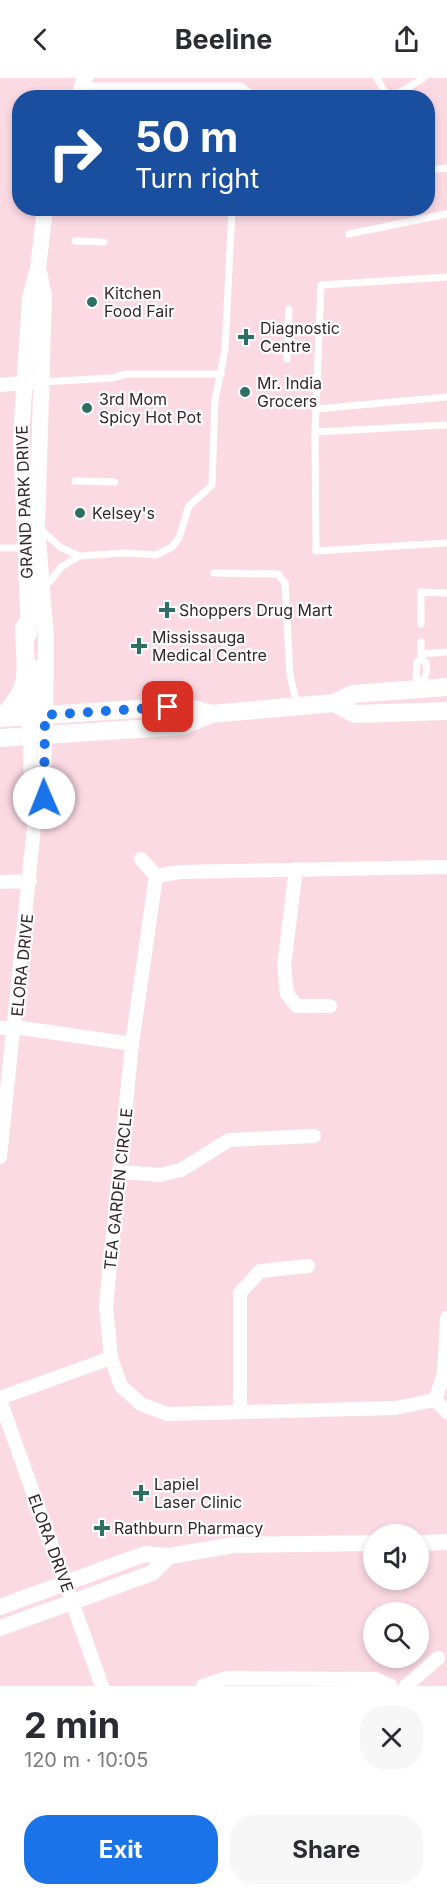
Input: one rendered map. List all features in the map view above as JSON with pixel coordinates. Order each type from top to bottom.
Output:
[{"type":"main road","points":[[0,718],[18,700],[26,681],[24,628],[28,622]]},
{"type":"main road","points":[[0,738],[183,726],[211,714],[334,703],[353,694],[421,686],[447,687]]},
{"type":"main road","points":[[334,703],[355,714],[447,711]]},
{"type":"main road","points":[[0,718],[182,706],[211,714]]},
{"type":"street","name":"GRAND PARK DRIVE","points":[[38,716],[28,622],[21,438],[30,299],[38,268],[44,216]]},
{"type":"street","name":"GRAND PARK DRIVE","points":[[37,736],[43,590],[38,528],[44,296],[38,268]]},
{"type":"street","points":[[0,385],[41,382]]},
{"type":"street","name":"ELORA DRIVE","points":[[0,1157],[36,808],[44,798],[37,736]]},
{"type":"street","points":[[141,859],[156,876],[180,872],[447,867]]},
{"type":"street","points":[[296,869],[284,966],[287,994],[297,1006],[330,1006]]},
{"type":"street","name":"TEA GARDEN CIRCLE","points":[[156,876],[132,1044],[106,1306],[111,1358],[121,1386],[141,1404],[167,1414],[240,1410],[395,1408],[435,1400]]},
{"type":"street","points":[[0,882],[30,881]]},
{"type":"street","points":[[0,1028],[15,1027],[132,1044]]},
{"type":"street","points":[[121,1172],[160,1175],[181,1170],[229,1140],[314,1136]]},
{"type":"street","points":[[240,1410],[240,1293],[260,1271],[308,1266]]},
{"type":"street","points":[[447,1318],[444,1374],[435,1400],[447,1412]]},
{"type":"street","points":[[0,1399],[111,1358]]},
{"type":"street","name":"ELORA DRIVE","points":[[0,1399],[4,1423],[66,1582],[102,1686]]},
{"type":"street","points":[[429,1543],[447,1542]]},
{"type":"street","points":[[0,1607],[145,1554],[169,1556],[234,1545],[363,1543]]},
{"type":"street","points":[[0,1628],[152,1573],[169,1556]]},
{"type":"street","points":[[406,1686],[438,1658]]},
{"type":"street","points":[[203,1686],[227,1678],[375,1678],[391,1686]]},
{"type":"lane","points":[[403,90],[424,78]]},
{"type":"lane","points":[[82,87],[241,86],[246,90]]},
{"type":"lane","points":[[349,234],[447,214]]},
{"type":"lane","points":[[38,528],[60,547],[79,556],[125,553],[156,555],[172,548],[179,538],[189,506],[212,485],[216,388],[225,350],[232,216]]},
{"type":"lane","points":[[75,241],[104,242]]},
{"type":"lane","points":[[447,277],[321,285],[315,432],[316,551],[447,543]]},
{"type":"lane","points":[[287,359],[290,309]]},
{"type":"lane","points":[[41,382],[112,378],[127,374],[221,374]]},
{"type":"lane","points":[[316,409],[447,397]]},
{"type":"lane","points":[[315,432],[447,425]]},
{"type":"lane","points":[[75,482],[115,482]]},
{"type":"lane","points":[[0,548],[25,548]]},
{"type":"lane","points":[[43,590],[62,567],[79,556]]},
{"type":"lane","points":[[214,573],[278,574],[285,583],[290,675],[297,705]]},
{"type":"lane","points":[[421,624],[421,592],[447,593]]},
{"type":"lane","points":[[421,642],[421,656],[426,663],[427,670],[421,686]]},
{"type":"lane","points":[[421,656],[447,651]]},
{"type":"place","name":"Kitchen Food Fair","points":[[92,302]]},
{"type":"place","name":"Diagnostic Centre","points":[[246,337]]},
{"type":"place","name":"Mr. India Grocers","points":[[245,392]]},
{"type":"place","name":"3rd Mom Spicy Hot Pot","points":[[87,408]]},
{"type":"place","name":"Kelsey's","points":[[80,513]]},
{"type":"place","name":"Shoppers Drug Mart","points":[[167,610]]},
{"type":"place","name":"Mississauga Medical Centre","points":[[139,646]]},
{"type":"place","name":"Lapiel Laser Clinic","points":[[141,1493]]},
{"type":"place","name":"Rathburn Pharmacy","points":[[102,1528]]},
{"type":"route","points":[[44,798],[45,715],[168,707]]}]
